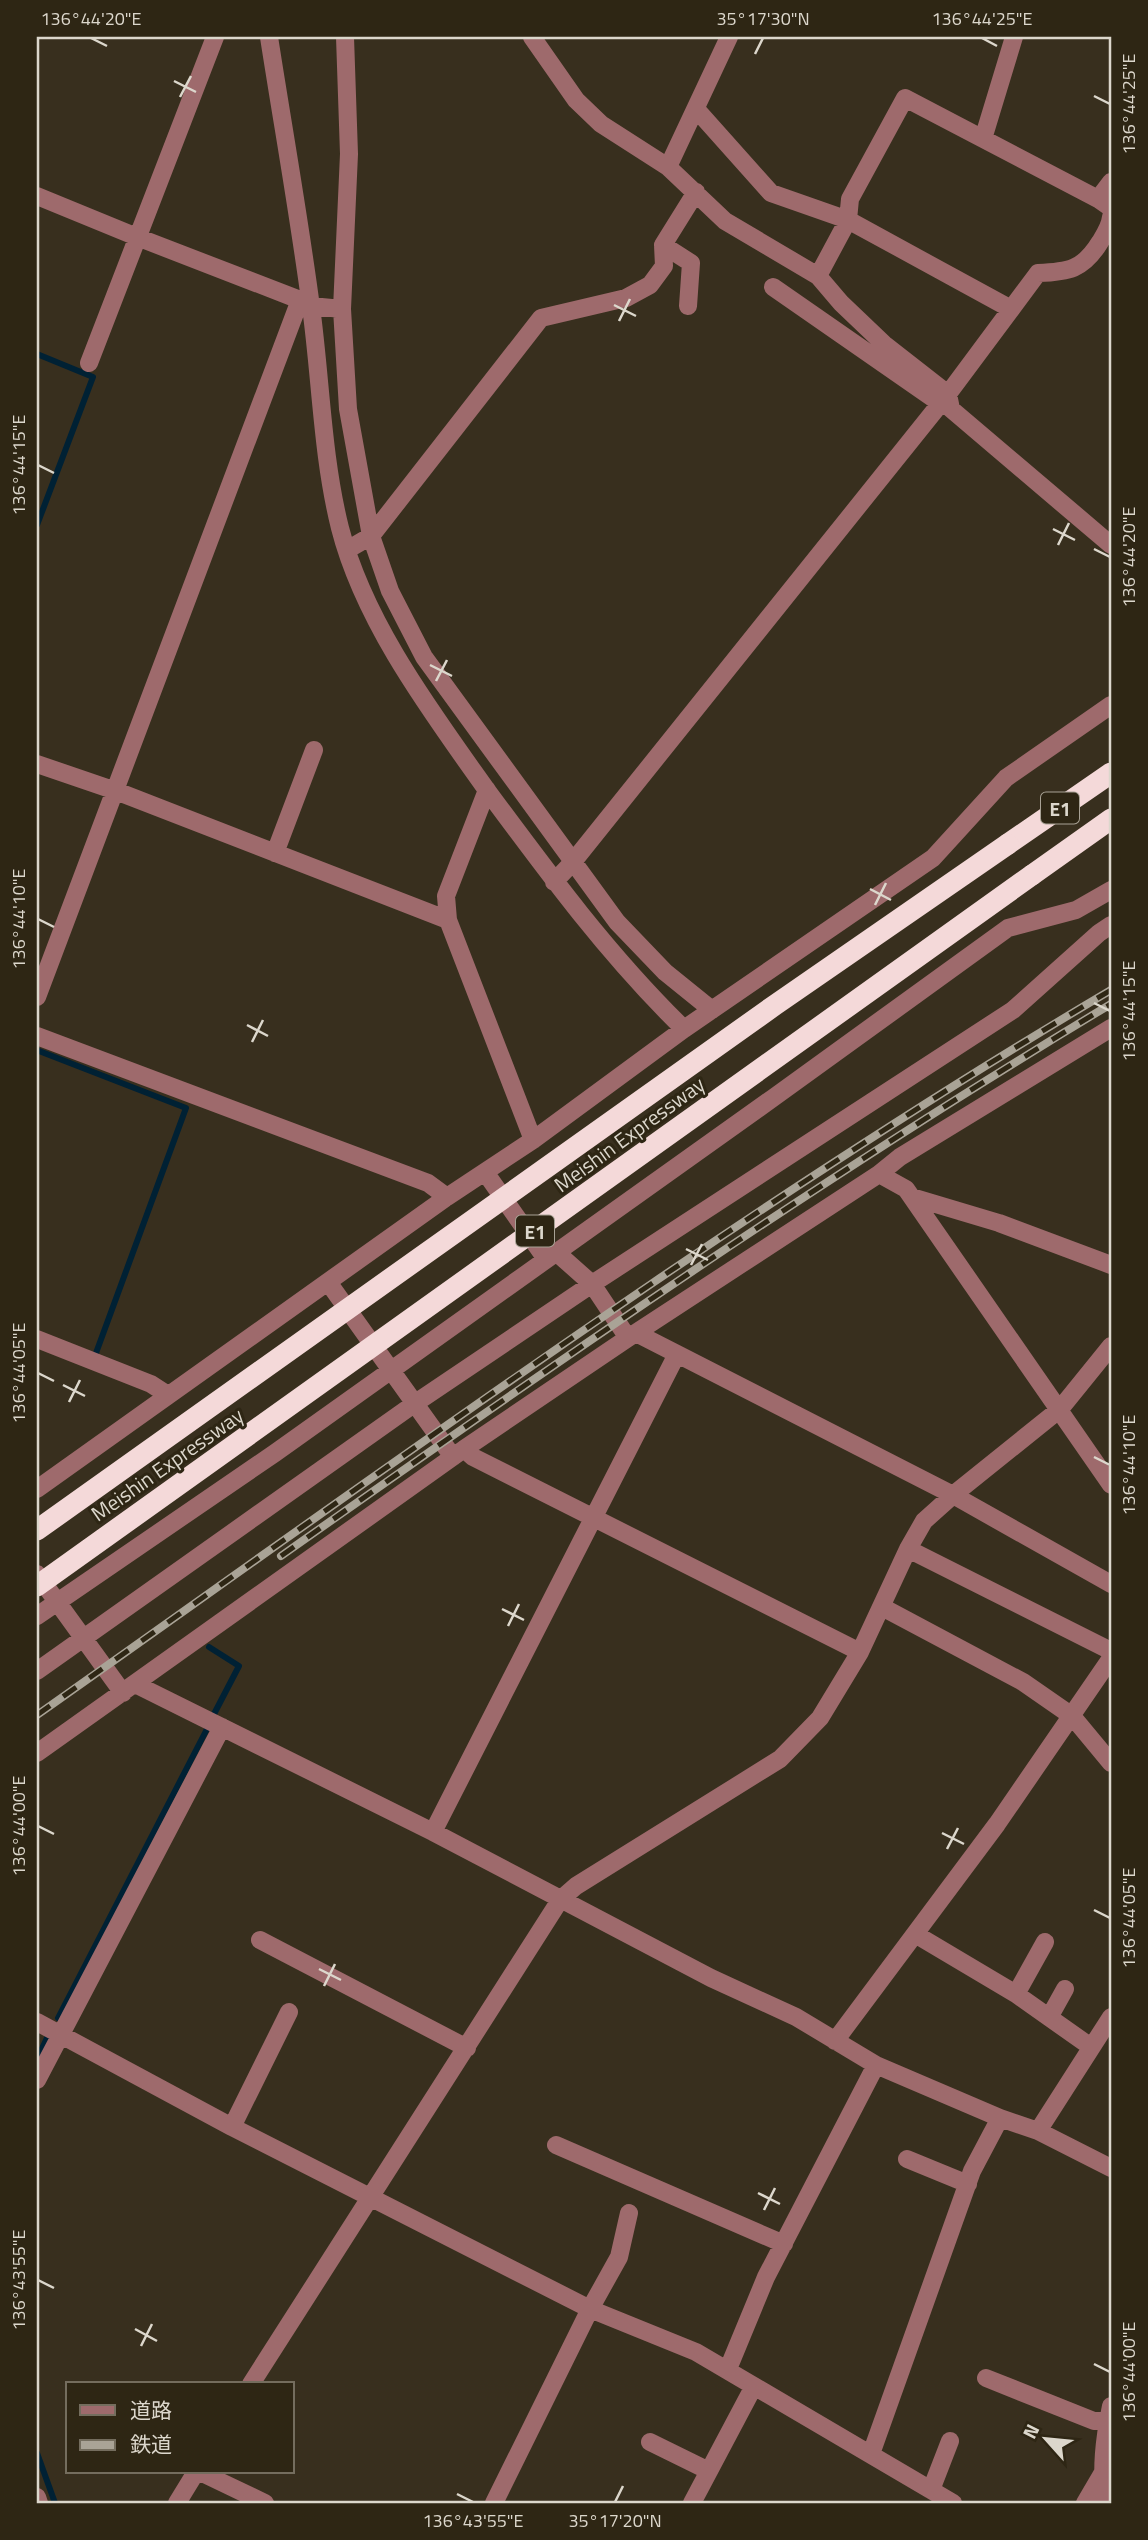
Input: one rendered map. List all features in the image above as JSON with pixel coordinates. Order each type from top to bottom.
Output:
[{"type":"highway","name":"Meishin Expressway","points":[[37,1530],[775,1005],[1111,773]]},
{"type":"highway","name":"Meishin Expressway","points":[[37,1586],[1111,819]]},
{"type":"street","points":[[89,363],[215,37]]},
{"type":"street","points":[[269,37],[328,467],[340,528],[357,581],[408,674],[554,882],[638,985],[684,1029]]},
{"type":"street","points":[[345,37],[349,154],[342,309],[348,409],[371,536],[390,591],[424,657],[617,922],[665,972],[712,1010]]},
{"type":"street","points":[[532,37],[576,100],[601,124],[668,167],[725,221],[818,276],[841,303],[944,399],[951,409],[1111,545]]},
{"type":"street","points":[[668,167],[729,37]]},
{"type":"street","points":[[983,139],[1014,37]]},
{"type":"street","points":[[818,276],[848,220],[850,199],[905,98],[1107,209]]},
{"type":"street","points":[[696,109],[771,193],[848,220],[1011,309]]},
{"type":"street","points":[[554,882],[944,399],[1038,273],[1081,267],[1094,251],[1110,226],[1107,209],[1111,182]]},
{"type":"street","points":[[347,550],[371,536],[541,318],[626,298],[650,285],[664,267],[663,245],[696,192]]},
{"type":"street","points":[[37,196],[306,303],[342,309]]},
{"type":"street","points":[[663,245],[691,263],[688,306]]},
{"type":"street","points":[[773,287],[944,399]]},
{"type":"street","points":[[37,997],[306,303]]},
{"type":"street","points":[[37,1489],[447,1197],[533,1140],[684,1029],[933,858],[1006,778],[1111,705]]},
{"type":"street","points":[[275,853],[314,750]]},
{"type":"street","points":[[37,764],[116,791],[448,920]]},
{"type":"street","points":[[487,790],[446,896],[448,920],[533,1140]]},
{"type":"street","points":[[37,1616],[275,1453],[1008,928],[1076,910],[1111,890]]},
{"type":"street","points":[[37,1671],[414,1404],[592,1284],[1013,1010],[1111,925]]},
{"type":"street","points":[[37,1753],[458,1453],[879,1174],[900,1157],[1111,1028]]},
{"type":"street","points":[[37,1036],[428,1183],[447,1197]]},
{"type":"street","points":[[485,1172],[551,1255],[592,1284],[632,1336],[677,1354],[953,1495],[1111,1584]]},
{"type":"street","points":[[879,1174],[906,1189],[912,1197],[1111,1485]]},
{"type":"street","points":[[912,1197],[999,1223],[1111,1265]]},
{"type":"street","points":[[328,1282],[414,1404],[458,1453],[473,1457],[595,1517],[860,1652]]},
{"type":"street","points":[[37,1339],[151,1384],[168,1395]]},
{"type":"street","points":[[252,2382],[560,1900],[576,1886],[780,1759],[820,1718],[860,1652],[924,1521],[1060,1409],[1111,1346]]},
{"type":"street","points":[[433,1832],[677,1354]]},
{"type":"street","points":[[908,1549],[1111,1651]]},
{"type":"street","points":[[37,1574],[83,1639],[129,1688],[222,1727],[433,1832],[711,1978],[796,2017],[876,2065],[1000,2118],[1038,2131],[1111,2168]]},
{"type":"street","points":[[882,1607],[1023,1682],[1072,1716],[1111,1763]]},
{"type":"street","points":[[835,2040],[997,1824],[1111,1658]]},
{"type":"street","points":[[37,2080],[222,1727]]},
{"type":"street","points":[[915,1934],[1016,1994],[1091,2047]]},
{"type":"street","points":[[260,1940],[467,2048]]},
{"type":"street","points":[[1016,1994],[1045,1942]]},
{"type":"street","points":[[1050,2016],[1065,1989]]},
{"type":"street","points":[[232,2127],[289,2012]]},
{"type":"street","points":[[1038,2131],[1111,2017]]},
{"type":"street","points":[[37,2022],[232,2127],[590,2309],[696,2352],[953,2503]]},
{"type":"street","points":[[728,2369],[766,2277],[876,2065]]},
{"type":"street","points":[[871,2454],[968,2184],[1000,2118]]},
{"type":"street","points":[[556,2145],[784,2244]]},
{"type":"street","points":[[907,2159],[968,2184]]},
{"type":"street","points":[[494,2503],[590,2309],[620,2257],[629,2213]]},
{"type":"street","points":[[986,2378],[1094,2421],[1110,2414]]},
{"type":"street","points":[[692,2503],[754,2386]]},
{"type":"street","points":[[1105,2503],[1101,2474],[1110,2414]]},
{"type":"street","points":[[931,2490],[950,2441]]},
{"type":"street","points":[[650,2442],[709,2471]]},
{"type":"street","points":[[177,2503],[197,2474]]},
{"type":"street","points":[[202,2474],[265,2503]]},
{"type":"street","points":[[1085,2503],[1101,2474]]},
{"type":"street","points":[[37,2497],[39,2503]]},
{"type":"waterway","points":[[37,354],[93,377],[37,525]]},
{"type":"waterway","points":[[39,1051],[186,1108],[96,1353]]},
{"type":"waterway","points":[[209,1647],[239,1666],[214,1714]]},
{"type":"waterway","points":[[58,2018],[207,1729]]},
{"type":"waterway","points":[[37,2059],[47,2038]]},
{"type":"waterway","points":[[37,2453],[55,2503]]},
{"type":"railway","points":[[37,1715],[434,1434],[701,1250],[973,1074],[1111,990]]},
{"type":"railway","points":[[281,1556],[691,1272],[899,1135],[1111,1004]]}]
